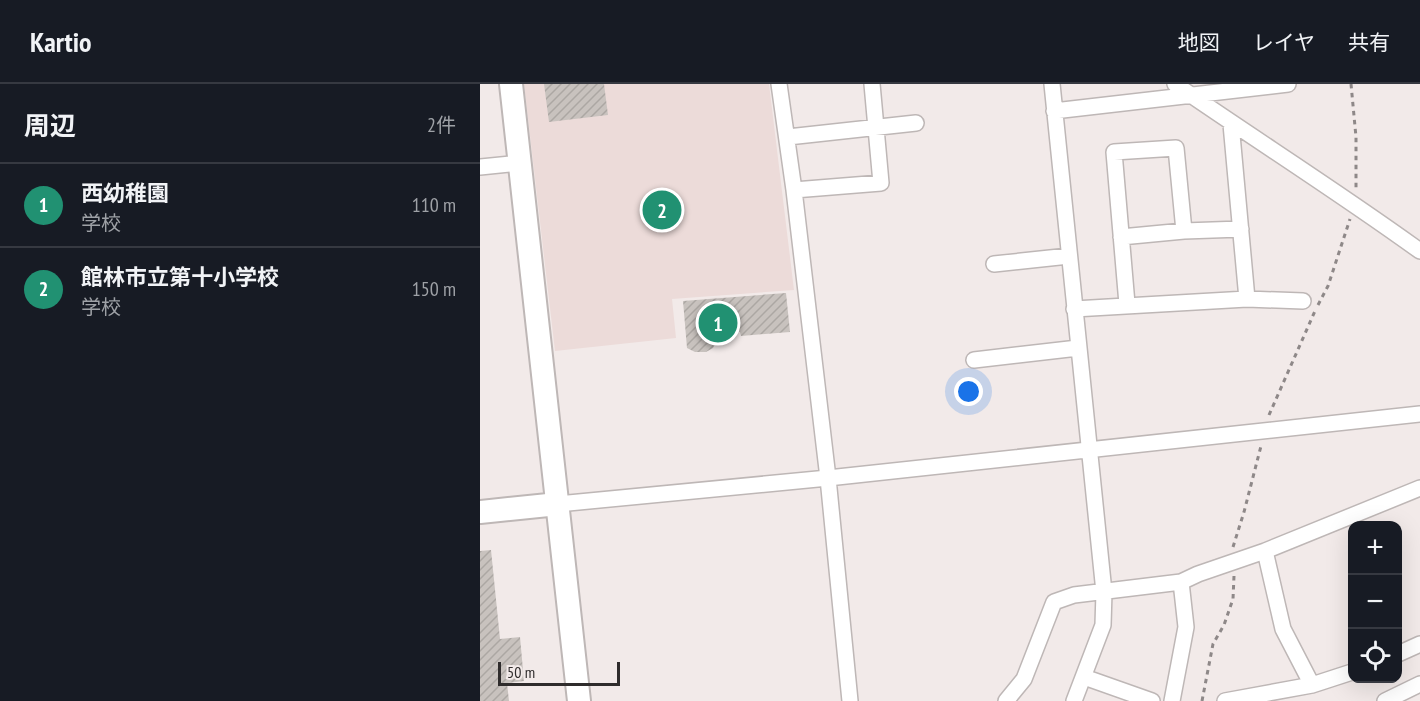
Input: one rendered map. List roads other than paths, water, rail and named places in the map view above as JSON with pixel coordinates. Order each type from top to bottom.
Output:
[{"type":"street","points":[[511,84],[579,701]]},
{"type":"street","points":[[779,84],[783,121],[788,137],[828,478],[850,701]]},
{"type":"street","points":[[794,190],[881,183],[872,84]]},
{"type":"street","points":[[1052,84],[1104,592],[1103,626],[1074,701]]},
{"type":"street","points":[[1175,84],[1420,251]]},
{"type":"street","points":[[1054,111],[1193,97],[1288,84]]},
{"type":"street","points":[[788,137],[916,123]]},
{"type":"street","points":[[1232,124],[1247,299]]},
{"type":"street","points":[[1127,304],[1114,152],[1176,148],[1184,231]]},
{"type":"street","points":[[480,167],[520,163]]},
{"type":"street","points":[[1121,237],[1241,229]]},
{"type":"street","points":[[994,264],[1069,256]]},
{"type":"street","points":[[1074,309],[1127,304],[1247,299],[1303,301]]},
{"type":"street","points":[[974,360],[1078,348]]},
{"type":"street","points":[[480,512],[828,478],[1088,448],[1420,414]]},
{"type":"street","points":[[1006,701],[1024,679],[1054,602],[1074,595],[1181,582],[1265,551],[1420,488]]},
{"type":"street","points":[[1265,551],[1283,629],[1312,685]]},
{"type":"street","points":[[1174,700],[1186,627],[1181,582]]},
{"type":"street","points":[[1402,652],[1420,644]]},
{"type":"street","points":[[1225,701],[1312,685],[1348,674]]},
{"type":"street","points":[[1084,677],[1152,701]]},
{"type":"street","points":[[1385,701],[1420,684]]},
{"type":"place","name":"館林市立第十小学校","points":[[662,210]]},
{"type":"place","name":"西幼稚園","points":[[718,323]]}]
